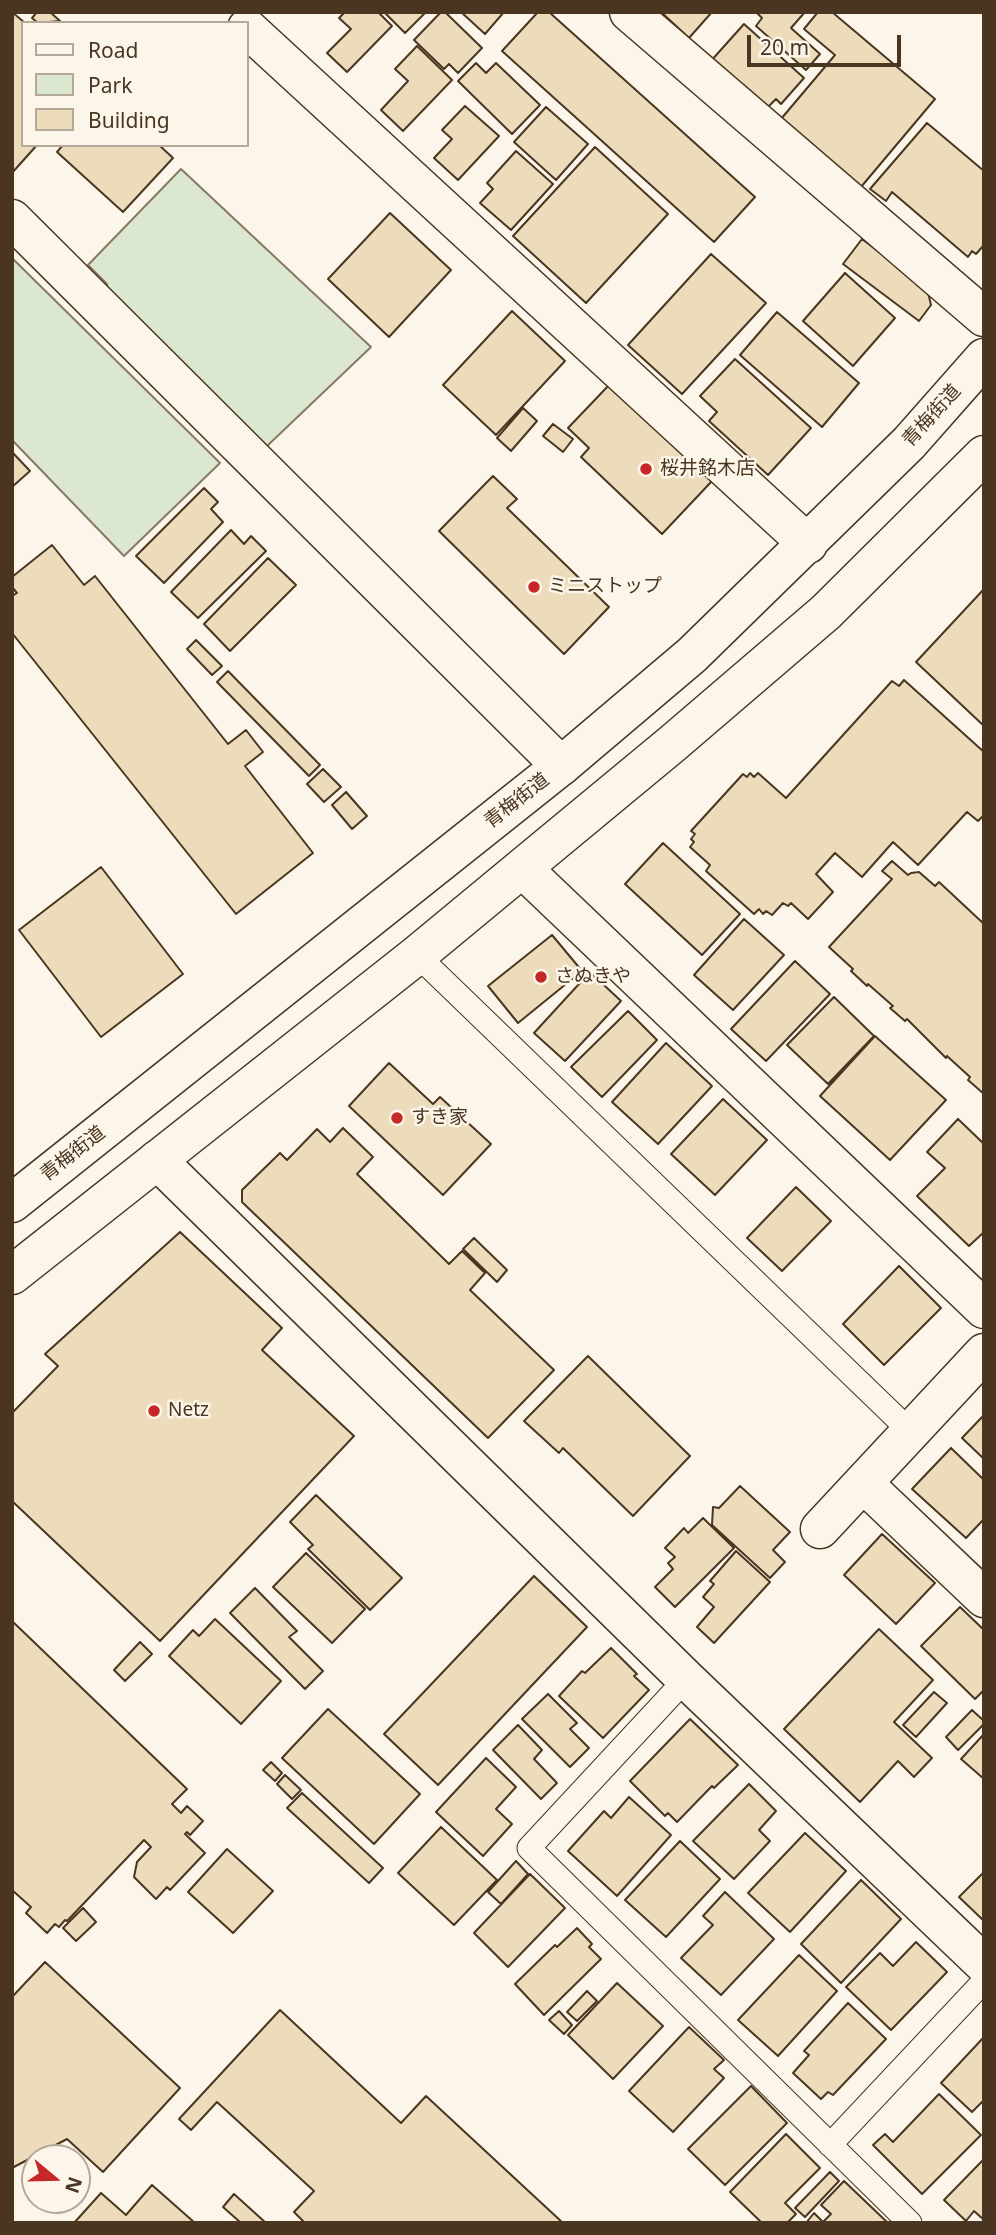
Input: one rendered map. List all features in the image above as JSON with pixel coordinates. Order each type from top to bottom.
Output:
[{"type":"street","points":[[629,12],[984,317]]},
{"type":"street","points":[[248,29],[808,544]]},
{"type":"street","points":[[12,219],[561,766]]},
{"type":"street","name":"青梅街道","points":[[12,1203],[561,766],[692,655],[909,443],[984,358]]},
{"type":"street","points":[[12,1275],[523,869],[826,612],[984,455]]},
{"type":"street","points":[[523,869],[984,1309]]},
{"type":"street","points":[[156,1160],[686,1679],[984,1964]]},
{"type":"street","points":[[820,1529],[984,1353]]},
{"type":"street","points":[[863,1483],[984,1598]]},
{"type":"lane","points":[[417,955],[911,1432]]},
{"type":"lane","points":[[686,1679],[529,1849],[910,2223]]},
{"type":"lane","points":[[830,2145],[984,1981]]},
{"type":"green space","points":[[181,169],[371,347],[266,447],[108,294],[107,284],[88,265]]},
{"type":"green space","points":[[12,258],[220,463],[124,556],[12,440]]},
{"type":"building","points":[[12,12],[23,21],[21,147],[35,147],[12,173]]},
{"type":"building","points":[[37,12],[50,12],[60,21],[36,21],[32,18]]},
{"type":"building","points":[[345,12],[378,12],[392,26],[347,72],[327,53],[351,29],[339,18]]},
{"type":"building","points":[[384,12],[426,12],[405,33]]},
{"type":"building","points":[[441,12],[445,12],[482,48],[458,73],[449,64],[444,69],[414,40]]},
{"type":"building","points":[[461,12],[504,12],[485,34]]},
{"type":"building","points":[[538,12],[549,12],[755,197],[714,242],[502,51]]},
{"type":"building","points":[[661,12],[712,12],[689,38]]},
{"type":"building","points":[[756,12],[805,12],[791,28],[820,54],[806,70],[756,26],[762,18]]},
{"type":"building","points":[[818,12],[832,12],[935,99],[861,187],[781,119],[835,55],[804,29]]},
{"type":"building","points":[[744,24],[804,78],[781,104],[776,99],[764,111],[710,62]]},
{"type":"building","points":[[417,46],[452,80],[403,131],[381,110],[408,81],[395,69]]},
{"type":"building","points":[[476,63],[486,73],[496,63],[540,105],[512,134],[458,81]]},
{"type":"building","points":[[465,106],[499,136],[458,180],[434,158],[452,139],[442,130]]},
{"type":"building","points":[[546,107],[588,144],[556,180],[514,142]]},
{"type":"building","points":[[927,123],[984,171],[984,245],[976,254],[972,251],[968,257],[892,192],[886,201],[870,189]]},
{"type":"building","points":[[61,147],[161,147],[173,158],[123,212],[57,152]]},
{"type":"building","points":[[595,147],[668,214],[586,303],[513,236]]},
{"type":"building","points":[[516,151],[553,184],[511,230],[480,203],[493,189],[487,183]]},
{"type":"building","points":[[390,213],[451,270],[389,337],[328,279]]},
{"type":"building","points":[[862,239],[927,288],[931,305],[919,321],[843,264]]},
{"type":"building","points":[[711,254],[766,303],[682,394],[628,345]]},
{"type":"building","points":[[845,273],[895,318],[853,366],[803,321]]},
{"type":"building","points":[[512,311],[565,361],[496,435],[443,385]]},
{"type":"building","points":[[777,312],[859,383],[822,427],[740,355]]},
{"type":"building","points":[[735,359],[811,428],[768,475],[709,421],[717,412],[700,396]]},
{"type":"building","name":"桜井銘木店","points":[[610,384],[712,481],[662,534],[581,457],[589,448],[568,428]]},
{"type":"building","points":[[523,408],[537,421],[511,451],[497,438]]},
{"type":"building","points":[[553,424],[573,439],[563,452],[543,436]]},
{"type":"building","points":[[12,452],[30,471],[12,487]]},
{"type":"building","points":[[493,476],[517,499],[507,508],[609,607],[564,654],[439,531]]},
{"type":"building","points":[[204,488],[218,502],[211,509],[223,522],[164,583],[136,556]]},
{"type":"building","points":[[231,530],[244,544],[251,536],[266,551],[198,618],[171,592]]},
{"type":"building","points":[[52,545],[84,585],[95,576],[228,744],[246,730],[263,752],[245,766],[313,853],[236,914],[12,633],[12,596],[17,593],[12,587],[12,577]]},
{"type":"building","points":[[268,558],[296,585],[230,651],[204,624]]},
{"type":"building","points":[[984,589],[984,726],[916,662]]},
{"type":"building","points":[[196,640],[222,666],[212,675],[187,649]]},
{"type":"building","points":[[228,671],[320,765],[309,776],[217,682]]},
{"type":"building","points":[[904,680],[984,752],[984,815],[978,821],[967,812],[918,865],[893,842],[862,877],[835,853],[816,874],[833,892],[808,919],[791,903],[788,906],[783,903],[772,915],[766,911],[763,914],[759,909],[754,914],[706,871],[710,865],[690,847],[695,834],[691,831],[743,774],[747,777],[750,773],[754,777],[758,773],[786,798],[892,681],[899,686]]},
{"type":"building","points":[[323,769],[341,787],[324,802],[307,784]]},
{"type":"building","points":[[346,792],[367,816],[352,829],[332,805]]},
{"type":"building","points":[[663,843],[740,914],[702,955],[625,884]]},
{"type":"building","points":[[892,861],[908,875],[919,872],[935,886],[939,882],[984,924],[984,1094],[968,1080],[970,1077],[947,1056],[946,1058],[907,1019],[905,1021],[890,1008],[893,1006],[868,984],[867,986],[829,947],[892,879],[882,871]]},
{"type":"building","points":[[101,867],[183,974],[101,1037],[19,930]]},
{"type":"building","points":[[744,919],[784,955],[733,1010],[694,975]]},
{"type":"building","points":[[552,935],[582,971],[518,1023],[488,986]]},
{"type":"building","points":[[795,961],[830,994],[766,1061],[731,1029]]},
{"type":"building","points":[[590,972],[621,1001],[565,1061],[534,1033]]},
{"type":"building","points":[[834,997],[874,1036],[828,1084],[787,1045]]},
{"type":"building","points":[[628,1011],[657,1040],[602,1097],[571,1067]]},
{"type":"building","points":[[875,1036],[946,1100],[890,1160],[820,1096]]},
{"type":"building","points":[[666,1043],[712,1086],[658,1144],[612,1102]]},
{"type":"building","points":[[389,1063],[433,1104],[440,1097],[491,1144],[443,1195],[349,1106]]},
{"type":"building","points":[[723,1099],[767,1140],[715,1195],[671,1154]]},
{"type":"building","points":[[958,1119],[984,1144],[984,1232],[969,1246],[917,1196],[945,1168],[927,1152]]},
{"type":"building","points":[[343,1128],[373,1157],[357,1174],[449,1264],[462,1251],[485,1273],[470,1290],[554,1370],[488,1438],[242,1202],[242,1190],[280,1153],[287,1160],[317,1129],[330,1142]]},
{"type":"building","points":[[796,1187],[831,1221],[782,1271],[747,1238]]},
{"type":"building","points":[[180,1232],[282,1328],[262,1350],[354,1436],[160,1641],[12,1501],[12,1413],[58,1366],[45,1354]]},
{"type":"building","points":[[474,1238],[507,1270],[497,1282],[463,1249]]},
{"type":"building","points":[[899,1266],[941,1308],[884,1365],[843,1324]]},
{"type":"building","points":[[588,1356],[690,1456],[633,1516],[563,1448],[559,1453],[524,1421]]},
{"type":"building","points":[[984,1415],[984,1459],[962,1438]]},
{"type":"building","points":[[951,1448],[984,1480],[984,1519],[966,1538],[912,1489]]},
{"type":"building","points":[[740,1486],[790,1532],[773,1550],[785,1562],[770,1578],[712,1525],[713,1507],[719,1508]]},
{"type":"building","points":[[316,1495],[402,1578],[370,1610],[308,1549],[313,1545],[290,1522]]},
{"type":"building","points":[[703,1518],[734,1548],[675,1607],[655,1587],[673,1569],[668,1563],[675,1557],[665,1548],[684,1528],[688,1533]]},
{"type":"building","points":[[882,1534],[935,1583],[896,1624],[844,1575]]},
{"type":"building","points":[[736,1551],[770,1582],[714,1643],[697,1627],[714,1607],[703,1597],[714,1584],[710,1581]]},
{"type":"building","points":[[306,1553],[365,1609],[332,1643],[273,1587]]},
{"type":"building","points":[[534,1576],[587,1627],[438,1785],[384,1734]]},
{"type":"building","points":[[255,1588],[297,1631],[289,1637],[323,1671],[305,1689],[230,1613]]},
{"type":"building","points":[[960,1607],[984,1630],[984,1690],[975,1699],[921,1646]]},
{"type":"building","points":[[215,1619],[281,1681],[241,1724],[169,1656],[193,1630],[199,1636]]},
{"type":"building","points":[[12,1621],[187,1789],[172,1804],[181,1813],[187,1806],[203,1821],[190,1835],[187,1832],[185,1834],[205,1853],[170,1890],[167,1887],[156,1899],[134,1877],[137,1862],[151,1847],[144,1840],[67,1921],[59,1927],[55,1924],[47,1933],[26,1913],[31,1907],[12,1890]]},
{"type":"building","points":[[879,1629],[933,1680],[894,1722],[932,1758],[914,1777],[898,1761],[860,1802],[784,1729]]},
{"type":"building","points":[[140,1642],[152,1654],[125,1681],[114,1670]]},
{"type":"building","points":[[611,1648],[649,1690],[603,1738],[559,1696],[582,1671],[585,1673]]},
{"type":"building","points":[[934,1692],[947,1703],[916,1737],[903,1725]]},
{"type":"building","points":[[548,1694],[577,1723],[570,1729],[589,1748],[570,1767],[522,1719]]},
{"type":"building","points":[[328,1709],[420,1794],[374,1844],[282,1758]]},
{"type":"building","points":[[972,1710],[984,1724],[958,1750],[946,1737]]},
{"type":"building","points":[[690,1719],[738,1765],[714,1788],[712,1786],[677,1822],[668,1813],[665,1816],[630,1781]]},
{"type":"building","points":[[518,1725],[542,1750],[534,1759],[557,1783],[541,1799],[493,1750]]},
{"type":"building","points":[[984,1734],[984,1779],[961,1759]]},
{"type":"building","points":[[486,1758],[516,1787],[496,1809],[512,1824],[483,1856],[436,1812]]},
{"type":"building","points":[[271,1762],[282,1773],[275,1781],[263,1770]]},
{"type":"building","points":[[285,1775],[301,1790],[292,1799],[277,1784]]},
{"type":"building","points":[[749,1784],[776,1811],[759,1830],[770,1841],[734,1879],[693,1841]]},
{"type":"building","points":[[302,1793],[383,1868],[369,1883],[287,1808]]},
{"type":"building","points":[[629,1797],[671,1835],[617,1896],[568,1851],[604,1811],[611,1818]]},
{"type":"building","points":[[441,1827],[497,1880],[454,1925],[398,1873]]},
{"type":"building","points":[[805,1833],[846,1871],[790,1932],[748,1893]]},
{"type":"building","points":[[680,1841],[720,1879],[666,1937],[625,1900]]},
{"type":"building","points":[[227,1849],[273,1891],[233,1933],[188,1892]]},
{"type":"building","points":[[516,1861],[528,1874],[501,1904],[488,1892]]},
{"type":"building","points":[[984,1872],[984,1921],[959,1897]]},
{"type":"building","points":[[530,1874],[565,1908],[508,1967],[474,1933]]},
{"type":"building","points":[[861,1880],[901,1919],[841,1983],[801,1944]]},
{"type":"building","points":[[725,1892],[774,1939],[721,1995],[681,1958],[713,1925],[703,1916]]},
{"type":"building","points":[[83,1908],[96,1922],[76,1941],[63,1928]]},
{"type":"building","points":[[577,1928],[592,1944],[589,1947],[601,1959],[544,2015],[515,1984],[555,1945],[557,1947]]},
{"type":"building","points":[[916,1942],[947,1972],[891,2030],[846,1987],[880,1953],[893,1966]]},
{"type":"building","points":[[799,1955],[837,1991],[778,2056],[738,2020]]},
{"type":"building","points":[[45,1962],[180,2088],[103,2172],[91,2161],[91,2144],[72,2144],[67,2139],[58,2144],[21,2144],[21,2163],[12,2168],[12,1997]]},
{"type":"building","points":[[617,1983],[663,2026],[613,2079],[568,2035]]},
{"type":"building","points":[[587,1991],[597,2001],[577,2021],[567,2012]]},
{"type":"building","points":[[848,2003],[886,2039],[833,2095],[828,2092],[821,2099],[793,2073],[809,2055],[804,2051]]},
{"type":"building","points":[[280,2010],[401,2123],[426,2096],[563,2223],[305,2223],[294,2212],[314,2191],[217,2102],[191,2130],[179,2119]]},
{"type":"building","points":[[559,2011],[572,2025],[564,2034],[549,2020]]},
{"type":"building","points":[[689,2027],[724,2060],[714,2069],[724,2078],[673,2132],[629,2091]]},
{"type":"building","points":[[984,2037],[984,2103],[972,2112],[941,2083]]},
{"type":"building","points":[[751,2086],[787,2123],[725,2185],[688,2149]]},
{"type":"building","points":[[939,2094],[981,2135],[922,2194],[873,2145],[885,2134],[893,2142]]},
{"type":"building","points":[[786,2134],[820,2168],[785,2203],[796,2214],[787,2223],[762,2223],[730,2192]]},
{"type":"building","points":[[984,2159],[984,2220],[974,2211],[966,2221],[944,2200]]},
{"type":"building","points":[[830,2172],[839,2181],[805,2217],[795,2208]]},
{"type":"building","points":[[844,2181],[888,2223],[806,2223],[814,2213],[823,2222],[831,2214],[821,2205]]},
{"type":"building","points":[[152,2185],[195,2223],[74,2223],[82,2214],[91,2214],[91,2204],[101,2193],[126,2215]]},
{"type":"building","points":[[234,2194],[266,2223],[241,2223],[223,2207]]},
{"type":"place","name":"桜井銘木店","points":[[646,469]]},
{"type":"place","name":"ミニストップ","points":[[534,587]]},
{"type":"place","name":"さぬきや","points":[[541,977]]},
{"type":"place","name":"すき家","points":[[397,1118]]},
{"type":"place","name":"Netz","points":[[154,1411]]}]
